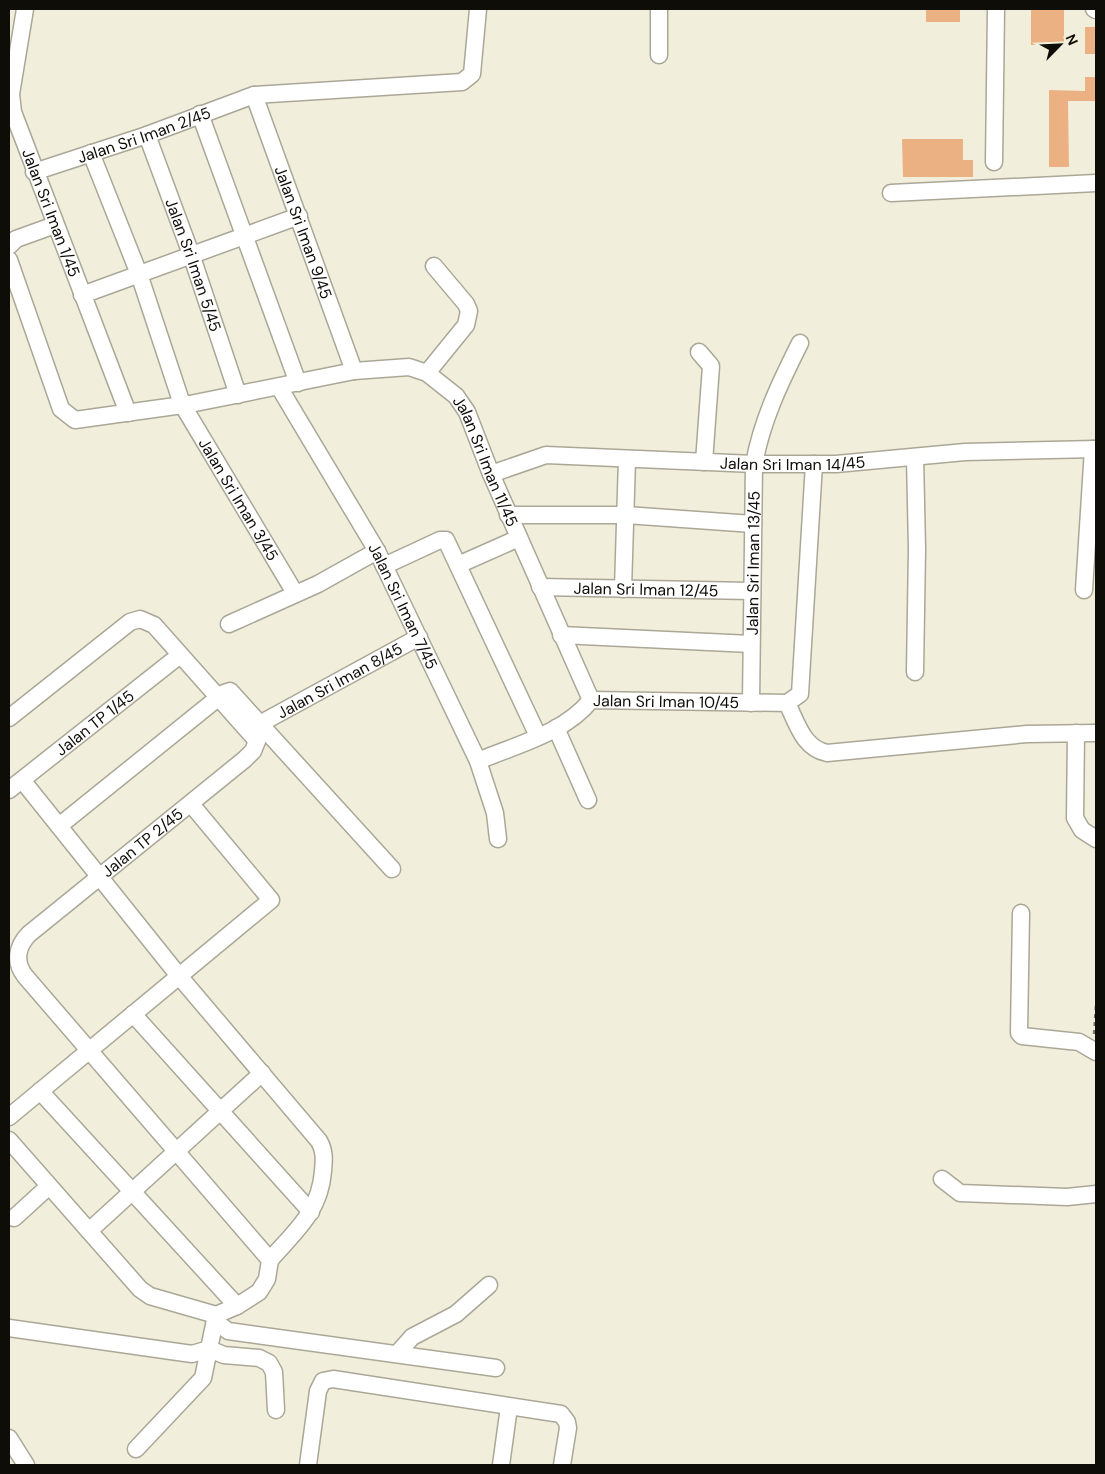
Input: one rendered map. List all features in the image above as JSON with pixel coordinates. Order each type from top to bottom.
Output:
[{"type":"street","name":"Jalan Sri Iman 1/45","points":[[25,9],[12,63],[11,94],[13,112],[34,172],[128,412]]},
{"type":"street","name":"Jalan Sri Iman 2/45","points":[[34,172],[148,135],[254,94],[462,82],[472,74],[478,9]]},
{"type":"street","points":[[659,9],[659,55]]},
{"type":"street","points":[[994,162],[996,9]]},
{"type":"street","name":"Jalan Sri Iman 9/45","points":[[254,94],[354,371]]},
{"type":"street","points":[[200,114],[298,383]]},
{"type":"street","name":"Jalan Sri Iman 5/45","points":[[148,135],[191,254],[238,395]]},
{"type":"street","name":"Jalan Sri Iman 3/45","points":[[91,153],[138,274],[182,404],[295,593]]},
{"type":"street","points":[[892,193],[1096,184]]},
{"type":"street","points":[[82,295],[299,216]]},
{"type":"street","points":[[9,246],[16,239],[55,225]]},
{"type":"street","name":"Jalan Sri Iman 11/45","points":[[9,260],[64,414],[75,420],[238,395],[354,371],[409,367],[427,373],[456,396],[467,412],[508,514],[591,700]]},
{"type":"street","points":[[427,373],[466,325],[469,310],[434,266]]},
{"type":"street","name":"Jalan Sri Iman 13/45","points":[[751,703],[754,464],[761,428],[800,343]]},
{"type":"street","points":[[699,352],[711,366],[704,462]]},
{"type":"street","name":"Jalan Sri Iman 7/45","points":[[279,387],[381,558],[478,761],[495,812],[498,839]]},
{"type":"street","points":[[1084,590],[1094,449]]},
{"type":"street","name":"Jalan Sri Iman 14/45","points":[[491,474],[546,455],[754,464],[814,464],[965,452],[1094,449]]},
{"type":"street","points":[[915,457],[918,549],[915,672]]},
{"type":"street","points":[[623,589],[627,459]]},
{"type":"street","points":[[814,464],[800,694],[787,702],[806,743],[813,749],[827,753],[1026,734],[1096,733]]},
{"type":"street","points":[[508,514],[626,515],[753,524]]},
{"type":"street","points":[[458,566],[519,538]]},
{"type":"street","points":[[229,624],[295,593],[381,558],[443,539],[448,542],[538,736]]},
{"type":"street","name":"Jalan Sri Iman 12/45","points":[[540,587],[751,591]]},
{"type":"street","points":[[9,718],[135,620],[150,621],[220,697],[257,741]]},
{"type":"street","points":[[561,635],[751,644]]},
{"type":"street","name":"Jalan Sri Iman 8/45","points":[[262,724],[419,637]]},
{"type":"street","name":"Jalan TP 1/45","points":[[15,785],[180,655]]},
{"type":"street","points":[[59,826],[227,691],[232,692],[262,724],[392,869]]},
{"type":"street","name":"Jalan Sri Iman 10/45","points":[[478,761],[556,728],[574,717],[591,700],[787,702]]},
{"type":"street","name":"Jalan TP 2/45","points":[[88,1051],[22,974],[18,957],[20,944],[28,934],[100,879],[245,758],[257,741],[262,724]]},
{"type":"street","points":[[556,728],[588,800]]},
{"type":"street","points":[[1076,733],[1075,818],[1082,830],[1096,839]]},
{"type":"street","points":[[15,785],[59,826],[179,976],[322,1145],[324,1154],[322,1182],[317,1203],[270,1260],[267,1279],[263,1288],[216,1318],[203,1378],[136,1449]]},
{"type":"street","points":[[9,1117],[271,900],[192,804]]},
{"type":"street","points":[[1021,913],[1018,1032],[1022,1036],[1080,1042],[1094,1051]]},
{"type":"street","points":[[133,1014],[311,1212]]},
{"type":"street","points":[[88,1051],[270,1260]]},
{"type":"street","points":[[89,1231],[262,1073]]},
{"type":"street","points":[[40,1091],[133,1190],[237,1306]]},
{"type":"street","points":[[9,1140],[146,1294],[216,1318],[228,1330],[496,1368]]},
{"type":"street","points":[[942,1178],[960,1193],[1067,1197],[1096,1194]]},
{"type":"street","points":[[14,1218],[49,1186]]},
{"type":"street","points":[[397,1354],[412,1337],[456,1314],[489,1285]]},
{"type":"street","points":[[9,1328],[185,1354],[209,1349],[227,1355],[259,1358],[269,1363],[274,1372],[276,1410]]},
{"type":"street","points":[[308,1465],[318,1391],[323,1381],[328,1379],[508,1407],[556,1412],[565,1418],[568,1428],[562,1465]]},
{"type":"street","points":[[501,1465],[508,1407]]},
{"type":"street","points":[[10,1442],[26,1465]]},
{"type":"path","points":[[1094,1051],[1096,1005]]},
{"type":"building","points":[[926,9],[960,9],[960,22],[926,22]]},
{"type":"building","points":[[1031,9],[1064,9],[1064,45],[1031,45]]},
{"type":"building","points":[[1085,27],[1096,27],[1096,54],[1085,54]]},
{"type":"building","points":[[1085,77],[1096,77],[1096,101],[1068,101],[1069,167],[1049,167],[1049,90],[1085,91]]},
{"type":"building","points":[[902,139],[963,139],[963,160],[973,160],[973,177],[903,177]]}]
